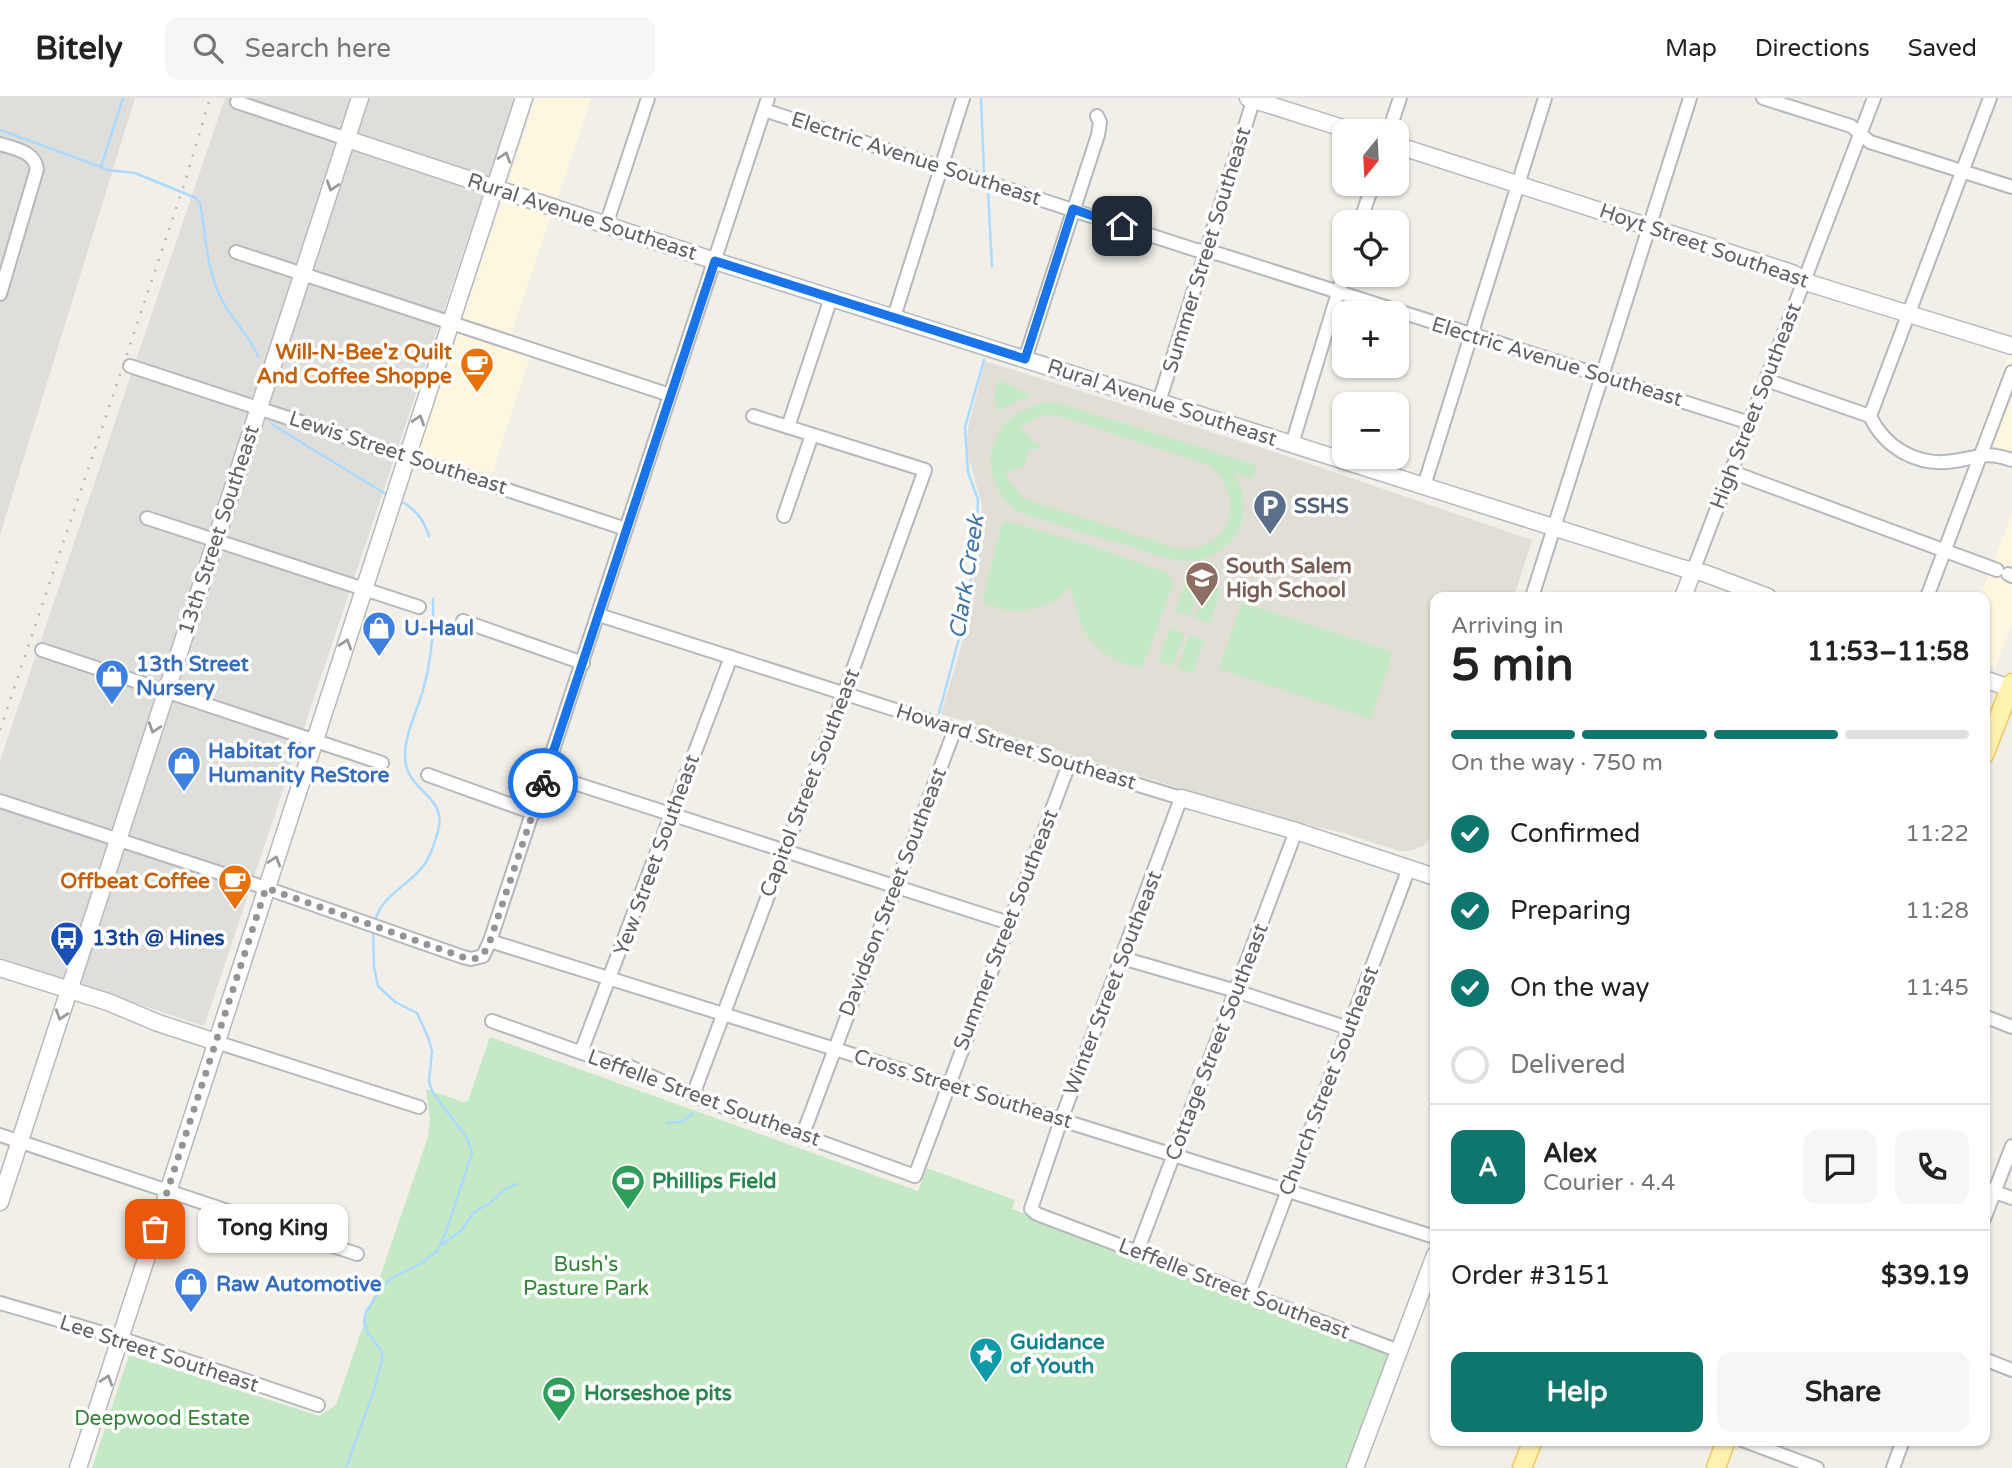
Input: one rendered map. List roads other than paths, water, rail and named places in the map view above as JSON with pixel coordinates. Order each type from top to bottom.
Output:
[{"type":"main road","points":[[1990,740],[2011,687]]},
{"type":"main road","points":[[1522,1468],[1531,1446]]},
{"type":"main road","points":[[1716,1468],[1724,1446]]},
{"type":"street","name":"13th Street Southeast","points":[[0,1202],[360,98]]},
{"type":"street","points":[[78,1468],[524,98]]},
{"type":"street","points":[[606,225],[648,98]]},
{"type":"street","points":[[894,317],[963,98]]},
{"type":"street","points":[[1393,119],[1399,98]]},
{"type":"street","points":[[1424,486],[1545,98]]},
{"type":"street","points":[[1534,592],[1690,98]]},
{"type":"street","points":[[1763,98],[1851,126],[1870,142],[2012,187]]},
{"type":"street","name":"High Street Southeast","points":[[1685,592],[1874,98]]},
{"type":"street","points":[[1870,415],[1990,98]]},
{"type":"street","points":[[1252,99],[1332,125]]},
{"type":"street","name":"Summer Street Southeast","points":[[1159,402],[1252,99]]},
{"type":"street","name":"Rural Avenue Southeast","points":[[237,102],[715,261],[1754,592]]},
{"type":"street","points":[[0,801],[266,888],[471,959],[483,956],[534,813],[766,104]]},
{"type":"street","name":"Electric Avenue Southeast","points":[[766,104],[942,167],[1196,250],[1750,423]]},
{"type":"street","points":[[1025,359],[1098,135],[1100,122],[1097,116]]},
{"type":"street","points":[[0,144],[29,154],[36,162],[36,178],[0,294]]},
{"type":"street","name":"Hoyt Street Southeast","points":[[1409,149],[2012,346]]},
{"type":"street","points":[[236,252],[670,396]]},
{"type":"street","points":[[1292,444],[1340,287]]},
{"type":"street","points":[[788,427],[831,298]]},
{"type":"street","name":"Lewis Street Southeast","points":[[130,366],[626,529]]},
{"type":"street","points":[[1929,592],[2012,372]]},
{"type":"street","points":[[1766,380],[1870,415],[1882,436],[1910,456],[1941,463],[1992,454],[2012,460]]},
{"type":"street","points":[[753,416],[812,435],[784,516]]},
{"type":"street","name":"Capitol Street Southeast","points":[[693,1095],[925,470],[812,435]]},
{"type":"street","points":[[1732,472],[2006,573]]},
{"type":"street","points":[[147,519],[419,607]]},
{"type":"street","name":"Howard Street Southeast","points":[[598,615],[955,729],[1430,874]]},
{"type":"street","points":[[463,621],[583,663]]},
{"type":"street","points":[[42,650],[382,763]]},
{"type":"street","name":"Yew Street Southeast","points":[[582,1052],[731,657]]},
{"type":"street","points":[[1990,681],[2011,687]]},
{"type":"street","name":"Davidson Street Southeast","points":[[803,1135],[955,729]]},
{"type":"street","name":"Summer Street Southeast","points":[[915,1176],[1069,764]]},
{"type":"street","points":[[546,774],[1009,923]]},
{"type":"street","points":[[428,775],[534,813]]},
{"type":"street","name":"Winter Street Southeast","points":[[1031,1209],[1181,798]]},
{"type":"street","name":"Cottage Street Southeast","points":[[1137,1252],[1296,831]]},
{"type":"street","name":"Church Street Southeast","points":[[1249,1294],[1409,868]]},
{"type":"street","name":"Cross Street Southeast","points":[[490,941],[1430,1235]]},
{"type":"street","points":[[1122,958],[1236,991],[1348,1028]]},
{"type":"street","points":[[0,968],[216,1042],[419,1107]]},
{"type":"street","points":[[1990,1018],[2012,1027]]},
{"type":"street","name":"Leffelle Street Southeast","points":[[492,1021],[616,1065],[628,1066],[693,1095],[915,1176]]},
{"type":"street","points":[[0,1135],[357,1254]]},
{"type":"street","points":[[2012,1146],[1990,1190],[2012,1198]]},
{"type":"street","name":"Leffelle Street Southeast","points":[[1031,1209],[1037,1214],[1399,1351]]},
{"type":"street","points":[[1357,1467],[1430,1268]]},
{"type":"street","name":"Lee Street Southeast","points":[[0,1303],[120,1338],[318,1405]]},
{"type":"street","points":[[1990,1361],[2012,1370]]},
{"type":"street","points":[[1758,1446],[1817,1468]]},
{"type":"street","points":[[1893,1468],[1901,1446]]},
{"type":"waterway","points":[[123,98],[101,167],[135,173],[196,198],[200,203],[210,265],[217,289],[258,356]]},
{"type":"waterway","name":"Clark Creek","points":[[981,98],[984,172]]},
{"type":"waterway","points":[[0,130],[101,167]]},
{"type":"waterway","name":"Clark Creek","points":[[988,192],[992,266]]},
{"type":"waterway","name":"Clark Creek","points":[[939,713],[965,616],[976,549],[978,500],[968,472],[965,427],[984,360]]},
{"type":"waterway","points":[[273,425],[389,496]]},
{"type":"waterway","points":[[399,500],[418,515],[429,536]]},
{"type":"waterway","points":[[375,921],[383,904],[424,865],[438,831],[437,809],[412,779],[405,757],[409,731],[421,698],[428,667],[433,633],[433,599]]},
{"type":"waterway","points":[[346,1468],[382,1360],[382,1352],[368,1333],[364,1322],[366,1312],[383,1286],[392,1278],[422,1263],[437,1251],[472,1153],[467,1138],[433,1093],[429,1082],[432,1051],[417,1013],[395,1002],[378,986],[374,967],[373,930]]},
{"type":"waterway","name":"Clark Creek","points":[[667,1123],[682,1122],[693,1113]]},
{"type":"waterway","name":"Clark Creek","points":[[443,1244],[461,1231],[474,1212],[490,1203],[505,1189],[517,1184]]},
{"type":"railway","points":[[0,730],[185,182],[210,98]]},
{"type":"place","name":"Will-N-Bee'z Quilt And Coffee Shoppe","points":[[477,394]]},
{"type":"place","name":"SSHS","points":[[1270,536]]},
{"type":"place","name":"South Salem High School","points":[[1202,608]]},
{"type":"place","name":"U-Haul","points":[[379,658]]},
{"type":"place","name":"13th Street Nursery","points":[[112,706]]},
{"type":"place","name":"Habitat for Humanity ReStore","points":[[184,793]]},
{"type":"place","name":"Offbeat Coffee","points":[[235,911]]},
{"type":"place","name":"13th @ Hines","points":[[67,968]]},
{"type":"place","name":"Phillips Field","points":[[628,1211]]},
{"type":"place","name":"Tong King","points":[[155,1229]]},
{"type":"place","name":"Raw Automotive","points":[[191,1314]]},
{"type":"place","name":"Guidance of Youth","points":[[986,1384]]},
{"type":"place","name":"Horseshoe pits","points":[[559,1423]]},
{"type":"park label","name":"Bush's Pasture Park","points":[[586,1276]]},
{"type":"park label","name":"Deepwood Estate","points":[[162,1418]]}]
